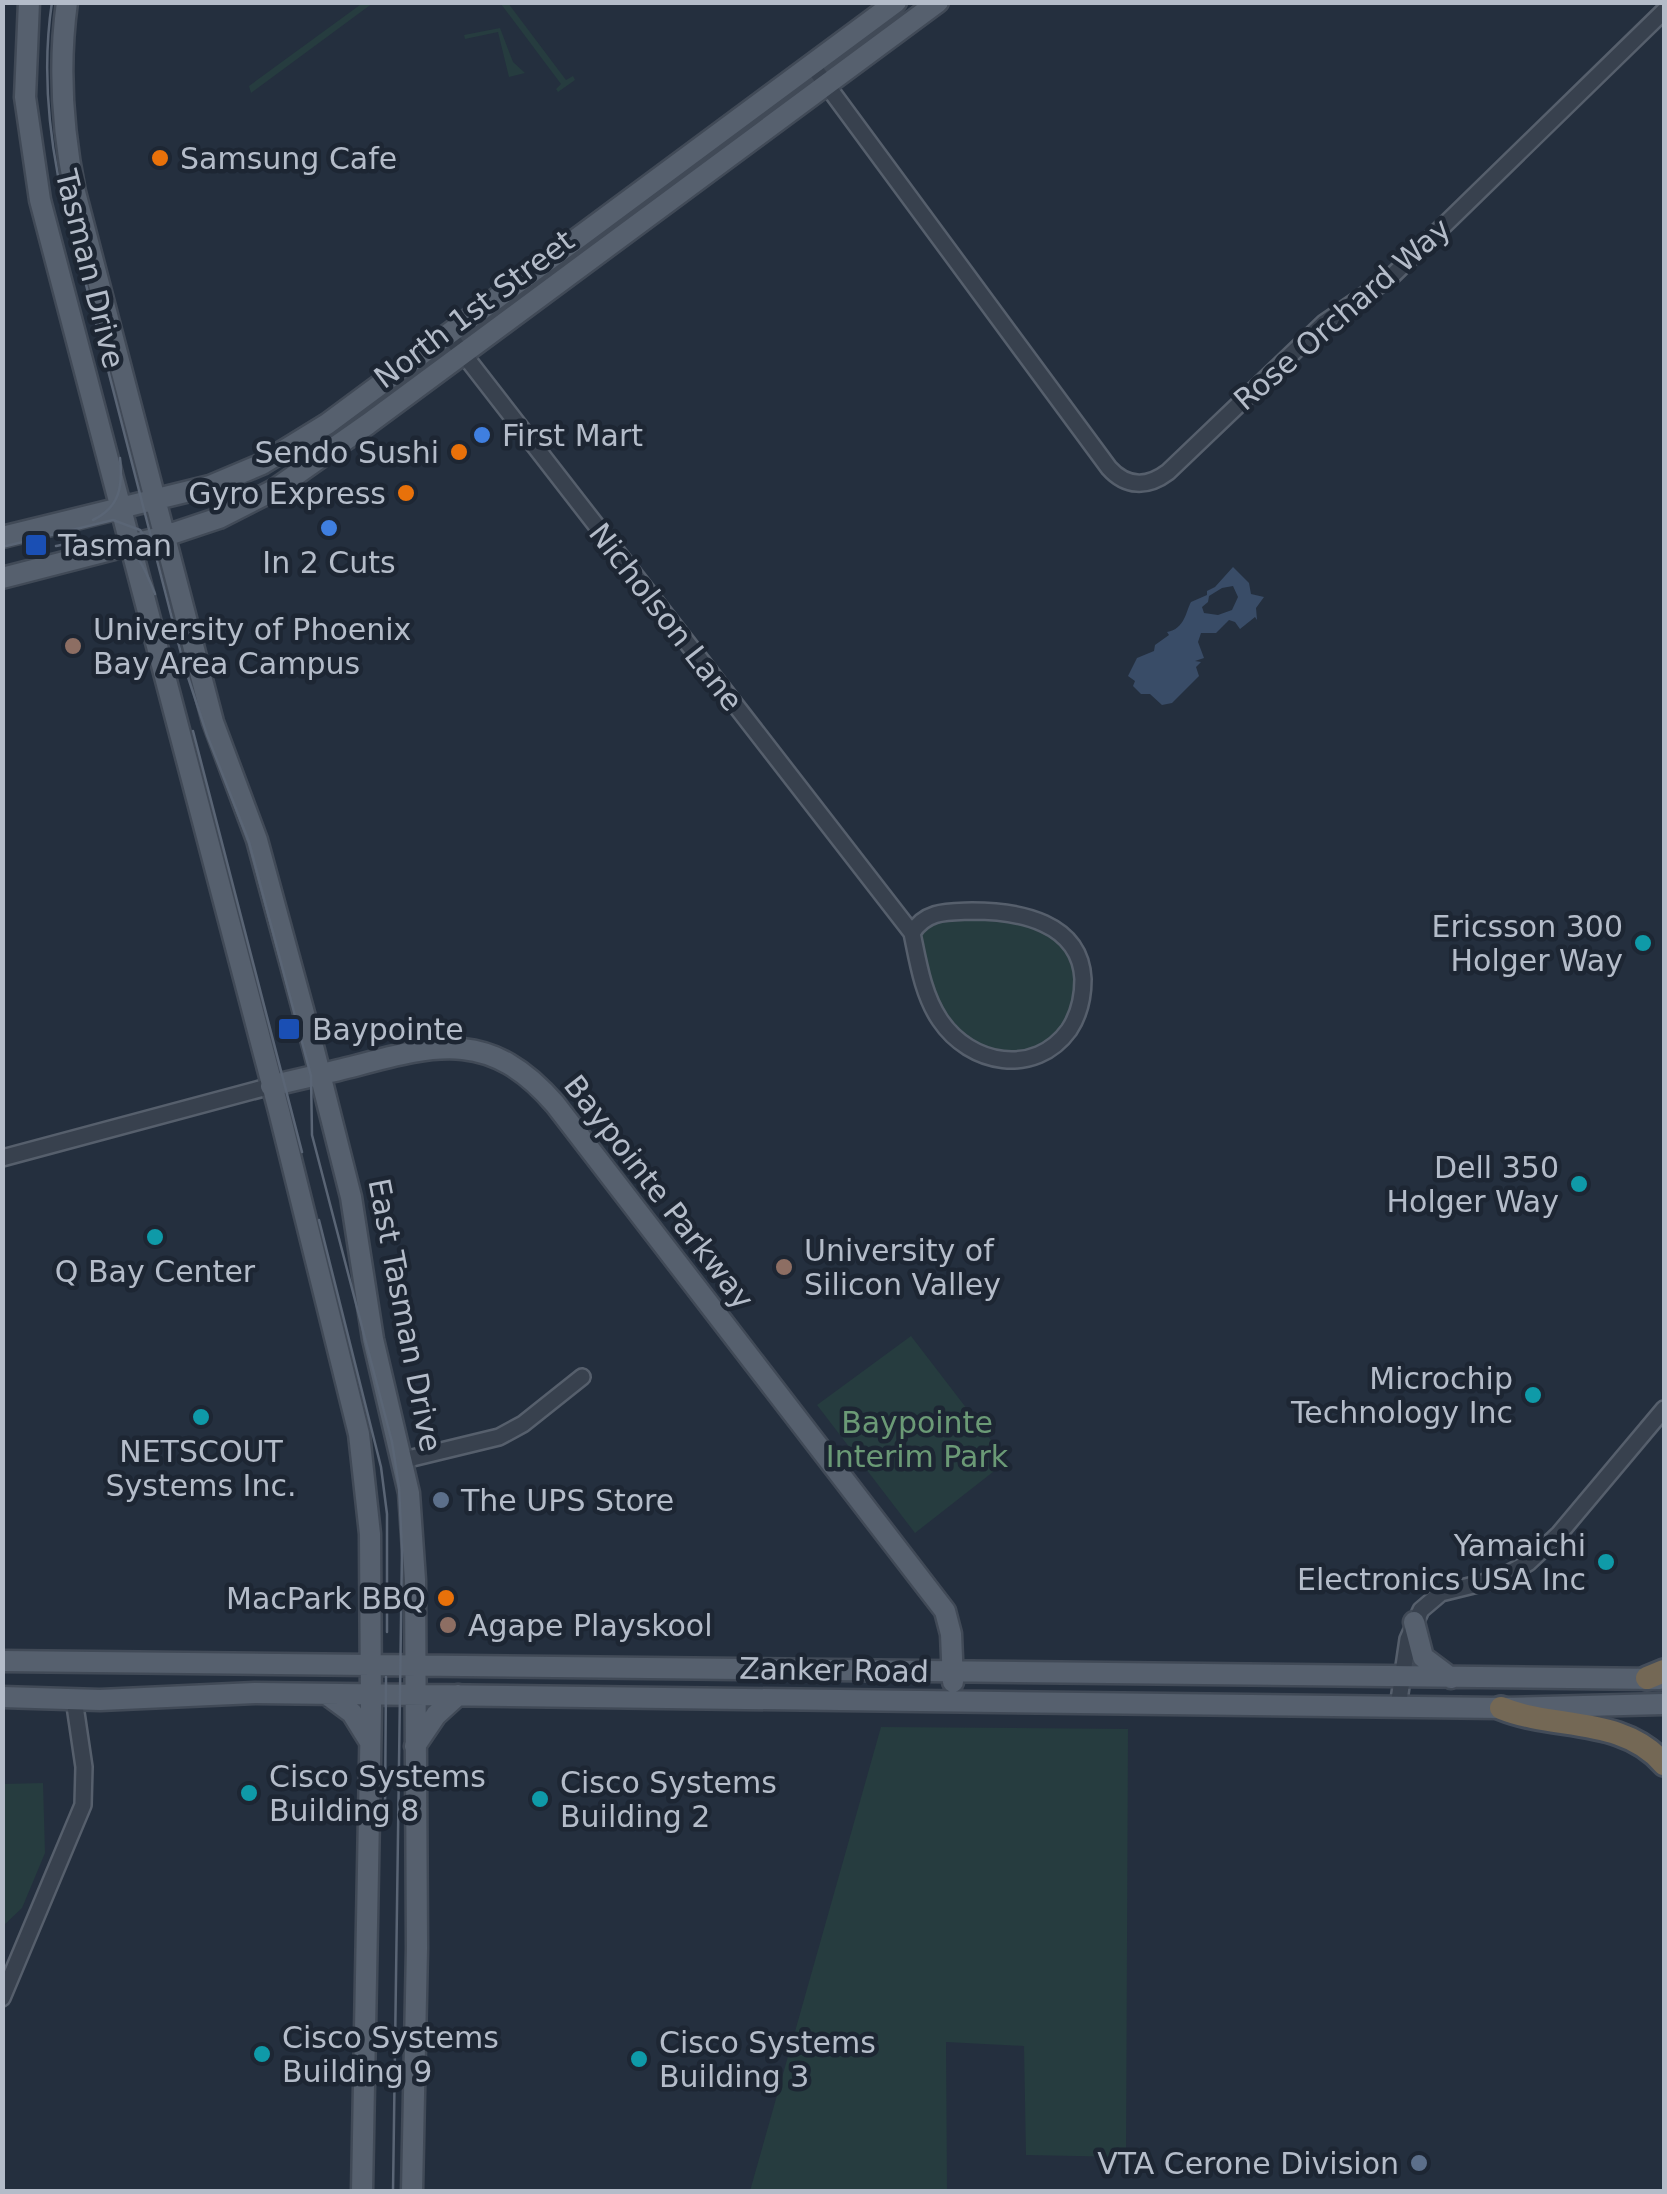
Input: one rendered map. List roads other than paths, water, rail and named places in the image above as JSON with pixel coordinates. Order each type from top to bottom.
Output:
[{"type":"highway","points":[[1501,1708],[1527,1719],[1613,1732],[1644,1746],[1664,1764]]},
{"type":"main road","name":"Tasman Drive","points":[[29,2],[25,97],[33,167],[131,545]]},
{"type":"main road","name":"Tasman Drive","points":[[67,2],[62,95],[68,161],[165,536]]},
{"type":"main road","name":"North 1st Street","points":[[2,537],[210,486],[274,458],[327,424],[896,2]]},
{"type":"main road","name":"North 1st Street","points":[[2,578],[165,536],[219,518],[274,490],[938,2]]},
{"type":"main road","name":"East Tasman Drive","points":[[165,536],[213,722],[257,840],[351,1197],[374,1339],[404,1460],[412,1520],[415,1631],[417,1948],[412,2192]]},
{"type":"main road","points":[[131,545],[359,1434],[370,1534],[371,1666],[362,2192]]},
{"type":"main road","name":"Baypointe Parkway","points":[[271,1086],[444,1046],[488,1054],[508,1063],[542,1089],[938,1602],[949,1622],[953,1702]]},
{"type":"main road","points":[[1414,1622],[1424,1657],[1452,1679]]},
{"type":"main road","points":[[332,1665],[359,1644],[370,1624]]},
{"type":"main road","points":[[415,1631],[455,1667]]},
{"type":"main road","name":"Zanker Road","points":[[2,1661],[1452,1679],[1659,1676]]},
{"type":"main road","name":"Zanker Road","points":[[2,1697],[74,1699],[210,1693],[1501,1708],[1664,1704]]},
{"type":"main road","points":[[329,1696],[352,1713],[370,1743]]},
{"type":"main road","points":[[414,1746],[436,1714],[458,1696]]},
{"type":"street","name":"Rose Orchard Way","points":[[812,65],[1109,468],[1116,476],[1137,484],[1158,480],[1168,472],[1324,323],[1391,277],[1664,11]]},
{"type":"street","name":"Nicholson Lane","points":[[448,334],[883,899],[912,933],[927,996],[941,1022],[967,1046],[990,1057],[1016,1062],[1040,1056],[1063,1038],[1080,1006],[1082,964],[1056,930],[1025,915],[990,911],[931,915],[902,909],[883,899]]},
{"type":"street","points":[[912,933],[931,915]]},
{"type":"street","name":"Baypointe Parkway","points":[[2,1158],[271,1086]]},
{"type":"street","points":[[404,1460],[500,1437],[523,1424],[582,1377]]},
{"type":"street","points":[[1398,1707],[1414,1622],[1432,1598],[1514,1573],[1541,1552],[1664,1409]]},
{"type":"street","points":[[2,1998],[83,1805],[84,1767],[74,1699]]},
{"type":"water","points":[[1233,567],[1249,583],[1251,594],[1264,597],[1256,608],[1257,620],[1255,617],[1240,629],[1229,620],[1216,633],[1201,633],[1198,642],[1204,658],[1195,661],[1201,662],[1196,667],[1199,676],[1172,703],[1162,705],[1150,694],[1141,694],[1128,676],[1137,658],[1154,651],[1155,645],[1169,635],[1167,632],[1181,624],[1191,602],[1215,587]],"holes":[[[1233,586],[1238,597],[1232,610],[1218,615],[1204,613],[1202,607],[1209,596],[1222,588]]]},
{"type":"tram line","points":[[52,2],[48,89],[58,176],[184,665],[249,842],[311,1076],[312,1135],[392,1442],[402,1550],[393,2192]]},
{"type":"tram line","points":[[93,520],[109,509],[118,495],[120,458]]},
{"type":"tram line","points":[[2,547],[113,520],[140,530],[152,548]]},
{"type":"tram line","points":[[56,546],[94,540],[119,542],[138,558],[155,594]]},
{"type":"tram line","points":[[193,731],[302,1152]]},
{"type":"tram line","points":[[319,1220],[381,1467],[387,1514],[387,1632]]},
{"type":"tram line","points":[[385,1812],[386,1677]]},
{"type":"place","name":"Samsung Cafe","points":[[160,158]]},
{"type":"place","name":"First Mart","points":[[482,435]]},
{"type":"place","name":"Sendo Sushi","points":[[459,452]]},
{"type":"place","name":"Gyro Express","points":[[406,493]]},
{"type":"place","name":"In 2 Cuts","points":[[329,528]]},
{"type":"place","name":"Tasman","points":[[36,545]]},
{"type":"place","name":"University of Phoenix Bay Area Campus","points":[[73,646]]},
{"type":"place","name":"Ericsson 300 Holger Way","points":[[1643,943]]},
{"type":"place","name":"Baypointe","points":[[289,1029]]},
{"type":"place","name":"Dell 350 Holger Way","points":[[1579,1184]]},
{"type":"place","name":"Q Bay Center","points":[[155,1237]]},
{"type":"place","name":"University of Silicon Valley","points":[[784,1267]]},
{"type":"place","name":"Microchip Technology Inc","points":[[1533,1395]]},
{"type":"place","name":"NETSCOUT Systems Inc.","points":[[201,1417]]},
{"type":"place","name":"The UPS Store","points":[[441,1500]]},
{"type":"place","name":"Yamaichi Electronics USA Inc","points":[[1606,1562]]},
{"type":"place","name":"MacPark BBQ","points":[[446,1598]]},
{"type":"place","name":"Agape Playskool","points":[[448,1625]]},
{"type":"place","name":"Cisco Systems Building 8","points":[[249,1793]]},
{"type":"place","name":"Cisco Systems Building 2","points":[[540,1799]]},
{"type":"place","name":"Cisco Systems Building 9","points":[[262,2054]]},
{"type":"place","name":"Cisco Systems Building 3","points":[[639,2059]]},
{"type":"place","name":"VTA Cerone Division","points":[[1419,2163]]},
{"type":"park label","name":"Baypointe Interim Park","points":[[917,1439]]}]
